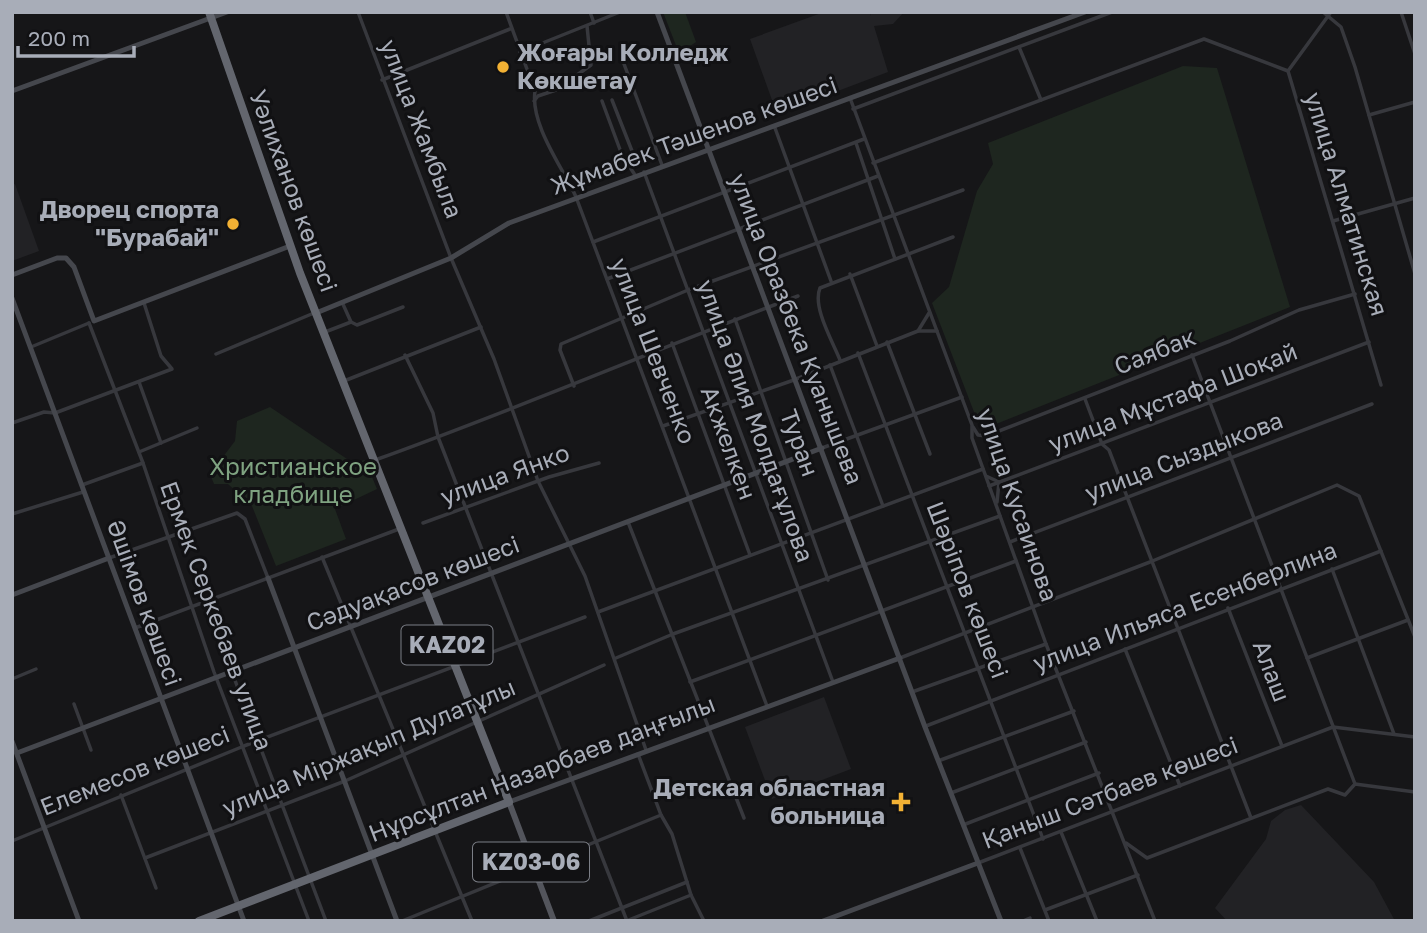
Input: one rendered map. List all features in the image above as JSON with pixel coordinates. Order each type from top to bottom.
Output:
[{"type":"highway","name":"Уәлиханов көшесі","points":[[211,16],[290,246],[344,381]]},
{"type":"highway","name":"KАZ02","points":[[316,312],[509,802]]},
{"type":"highway","name":"KАZ02","points":[[344,381],[385,488]]},
{"type":"highway","name":"Нұрсұлтан Назарбаев даңғылы","points":[[199,921],[509,802]]},
{"type":"main road","name":"KZ03-06","points":[[509,802],[554,921]]},
{"type":"street","name":"улица Жамбыла","points":[[358,12],[538,481],[568,544]]},
{"type":"street","name":"улица Шевченко","points":[[506,12],[535,91],[534,103],[557,165],[567,177],[576,197],[767,706]]},
{"type":"street","points":[[590,12],[594,23]]},
{"type":"street","points":[[520,52],[620,12]]},
{"type":"street","name":"улица Оразбека Куанышева","points":[[657,12],[867,566],[925,727],[1001,921]]},
{"type":"street","name":"Жұмабек Тәшенов көшесі","points":[[216,354],[451,258],[509,223],[662,165],[775,128],[1085,12]]},
{"type":"street","points":[[853,109],[1112,12]]},
{"type":"street","points":[[1323,12],[1330,13],[1341,27],[1415,274]]},
{"type":"street","points":[[1401,12],[1415,54]]},
{"type":"street","points":[[12,91],[224,13]]},
{"type":"street","points":[[1288,71],[1330,13]]},
{"type":"street","points":[[534,103],[538,96],[556,90],[592,63],[587,26]]},
{"type":"street","points":[[382,80],[511,28]]},
{"type":"street","name":"улица Алматинская","points":[[873,163],[1204,39],[1288,71],[1381,385]]},
{"type":"street","points":[[1006,41],[1009,50]]},
{"type":"street","points":[[1019,47],[1041,100]]},
{"type":"street","points":[[621,56],[662,165]]},
{"type":"street","points":[[580,74],[586,88]]},
{"type":"street","name":"улица Кусаинова","points":[[849,99],[972,425],[972,438],[984,475],[1046,643],[1156,921]]},
{"type":"street","points":[[612,100],[632,151],[632,167]]},
{"type":"street","points":[[602,101],[622,155],[635,175]]},
{"type":"street","points":[[1369,115],[1415,102]]},
{"type":"street","points":[[775,128],[831,281]]},
{"type":"street","points":[[593,242],[864,139]]},
{"type":"street","points":[[856,143],[895,259]]},
{"type":"street","name":"улица Әлия Молдағұлова","points":[[643,172],[833,682]]},
{"type":"street","points":[[607,279],[878,176]]},
{"type":"street","points":[[575,386],[559,345],[688,290],[962,190]]},
{"type":"street","points":[[1333,221],[1415,198]]},
{"type":"street","points":[[840,360],[820,307],[817,295],[820,288],[831,281],[907,256],[953,237]]},
{"type":"street","points":[[31,347],[290,246]]},
{"type":"street","name":"Ермек Серкебаев улица","points":[[12,275],[57,258],[66,258],[74,267],[190,607],[309,921]]},
{"type":"street","points":[[850,274],[877,346]]},
{"type":"street","name":"Саябак","points":[[972,425],[978,435],[986,436],[1085,399],[1299,310],[1355,294]]},
{"type":"street","points":[[375,460],[575,386],[636,357],[798,296]]},
{"type":"street","name":"Әшімов көшесі","points":[[12,298],[244,921]]},
{"type":"street","points":[[342,302],[351,322],[357,325],[403,307]]},
{"type":"street","points":[[12,423],[44,412],[55,413],[172,369],[161,356],[144,303]]},
{"type":"street","points":[[918,331],[929,313]]},
{"type":"street","name":"Туран","points":[[735,319],[828,580]]},
{"type":"street","points":[[325,332],[351,322]]},
{"type":"street","points":[[344,381],[481,327]]},
{"type":"street","points":[[663,426],[796,379],[887,341],[918,331],[937,331]]},
{"type":"street","points":[[887,341],[930,454]]},
{"type":"street","name":"улица Мұстафа Шоқай","points":[[989,486],[1369,342]]},
{"type":"street","name":"Акжелкен","points":[[672,343],[750,555]]},
{"type":"street","name":"Шәріпов көшесі","points":[[858,353],[1044,839]]},
{"type":"street","points":[[405,355],[433,414],[438,437],[626,921],[691,895]]},
{"type":"street","points":[[1192,355],[1355,784]]},
{"type":"street","points":[[830,365],[883,506]]},
{"type":"street","points":[[139,382],[161,443]]},
{"type":"street","points":[[822,448],[961,397]]},
{"type":"street","points":[[1085,399],[1102,444],[1109,450],[1251,818]]},
{"type":"street","name":"улица Сыздыкова","points":[[1010,542],[1372,404]]},
{"type":"street","points":[[139,452],[197,428]]},
{"type":"street","name":"Сәдуақасов көшесі","points":[[16,753],[822,448]]},
{"type":"street","points":[[12,514],[83,489],[143,463]]},
{"type":"street","name":"улица Янко","points":[[422,523],[538,481],[599,463]]},
{"type":"street","points":[[598,612],[983,469]]},
{"type":"street","points":[[984,475],[999,482],[998,509]]},
{"type":"street","points":[[900,658],[1150,562],[1337,485],[1359,496],[1415,637]]},
{"type":"street","points":[[12,595],[231,514],[242,515],[397,921]]},
{"type":"street","points":[[616,658],[673,634],[734,615],[1000,516]]},
{"type":"street","points":[[628,522],[744,818]]},
{"type":"street","points":[[135,628],[401,528]]},
{"type":"street","points":[[568,544],[582,568],[616,658],[646,750]]},
{"type":"street","name":"улица Ильяса Есенберлина","points":[[925,727],[1381,551]]},
{"type":"street","points":[[322,557],[472,921]]},
{"type":"street","points":[[690,682],[1016,561]]},
{"type":"street","points":[[1332,569],[1394,734]]},
{"type":"street","name":"Ермек Серкебаев улица","points":[[205,601],[326,921]]},
{"type":"street","name":"Алаш","points":[[1228,608],[1282,746]]},
{"type":"street","name":"Елемесов көшесі","points":[[12,841],[259,740],[585,617]]},
{"type":"street","points":[[1307,658],[1408,620]]},
{"type":"street","points":[[912,692],[1046,643]]},
{"type":"street","points":[[1125,649],[1180,786]]},
{"type":"street","name":"Нұрсұлтан Назарбаев даңғылы","points":[[509,802],[900,658]]},
{"type":"street","name":"улица Міржақып Дулатұлы","points":[[145,858],[268,812],[405,755],[604,664]]},
{"type":"street","points":[[12,679],[36,669]]},
{"type":"street","points":[[74,704],[91,750]]},
{"type":"street","points":[[938,761],[1074,711]]},
{"type":"street","name":"Қаныш Сәтбаев көшесі","points":[[823,921],[1334,727],[1415,737]]},
{"type":"street","points":[[12,741],[79,921]]},
{"type":"street","points":[[951,793],[1086,742]]},
{"type":"street","points":[[637,754],[661,815],[672,834],[691,895],[704,921]]},
{"type":"street","points":[[963,825],[1099,773]]},
{"type":"street","points":[[1355,784],[1415,792]]},
{"type":"street","points":[[1126,843],[1147,858],[1328,789],[1345,795],[1355,784]]},
{"type":"street","points":[[121,795],[156,888]]},
{"type":"street","points":[[402,921],[661,815]]},
{"type":"street","points":[[1061,832],[1097,921]]},
{"type":"street","points":[[1020,848],[1049,921]]},
{"type":"street","points":[[1045,910],[1138,874]]},
{"type":"street","points":[[589,921],[687,882]]},
{"type":"street","points":[[847,911],[850,921]]},
{"type":"street","points":[[1023,921],[1030,918]]},
{"type":"shaded area","points":[[824,12],[870,12],[871,16],[871,12],[904,12],[893,24],[874,26],[888,72],[777,114],[750,39]]},
{"type":"shaded area","points":[[15,184],[39,251],[12,261],[12,185]]},
{"type":"shaded area","points":[[824,697],[851,769],[772,799],[745,727]]},
{"type":"shaded area","points":[[1301,805],[1374,882],[1395,921],[1227,921],[1215,908],[1266,839],[1271,821],[1285,810]]},
{"type":"green space","points":[[663,12],[685,12],[696,42],[687,48],[677,48]]},
{"type":"green space","points":[[1183,66],[1217,68],[1290,307],[981,430],[932,303],[949,287],[977,191],[993,164],[988,143]]},
{"type":"green space","name":"Христианское кладбище","points":[[270,407],[353,463],[365,460],[377,489],[335,509],[346,539],[276,566],[252,506],[228,484],[214,484],[210,474],[235,441],[237,421]]},
{"type":"place","name":"Жоғары Колледж Көкшетау","points":[[503,67]]},
{"type":"place","name":"Дворец спорта \"Бурабай\"","points":[[233,224]]},
{"type":"place","name":"Детская областная больница","points":[[901,802]]}]
